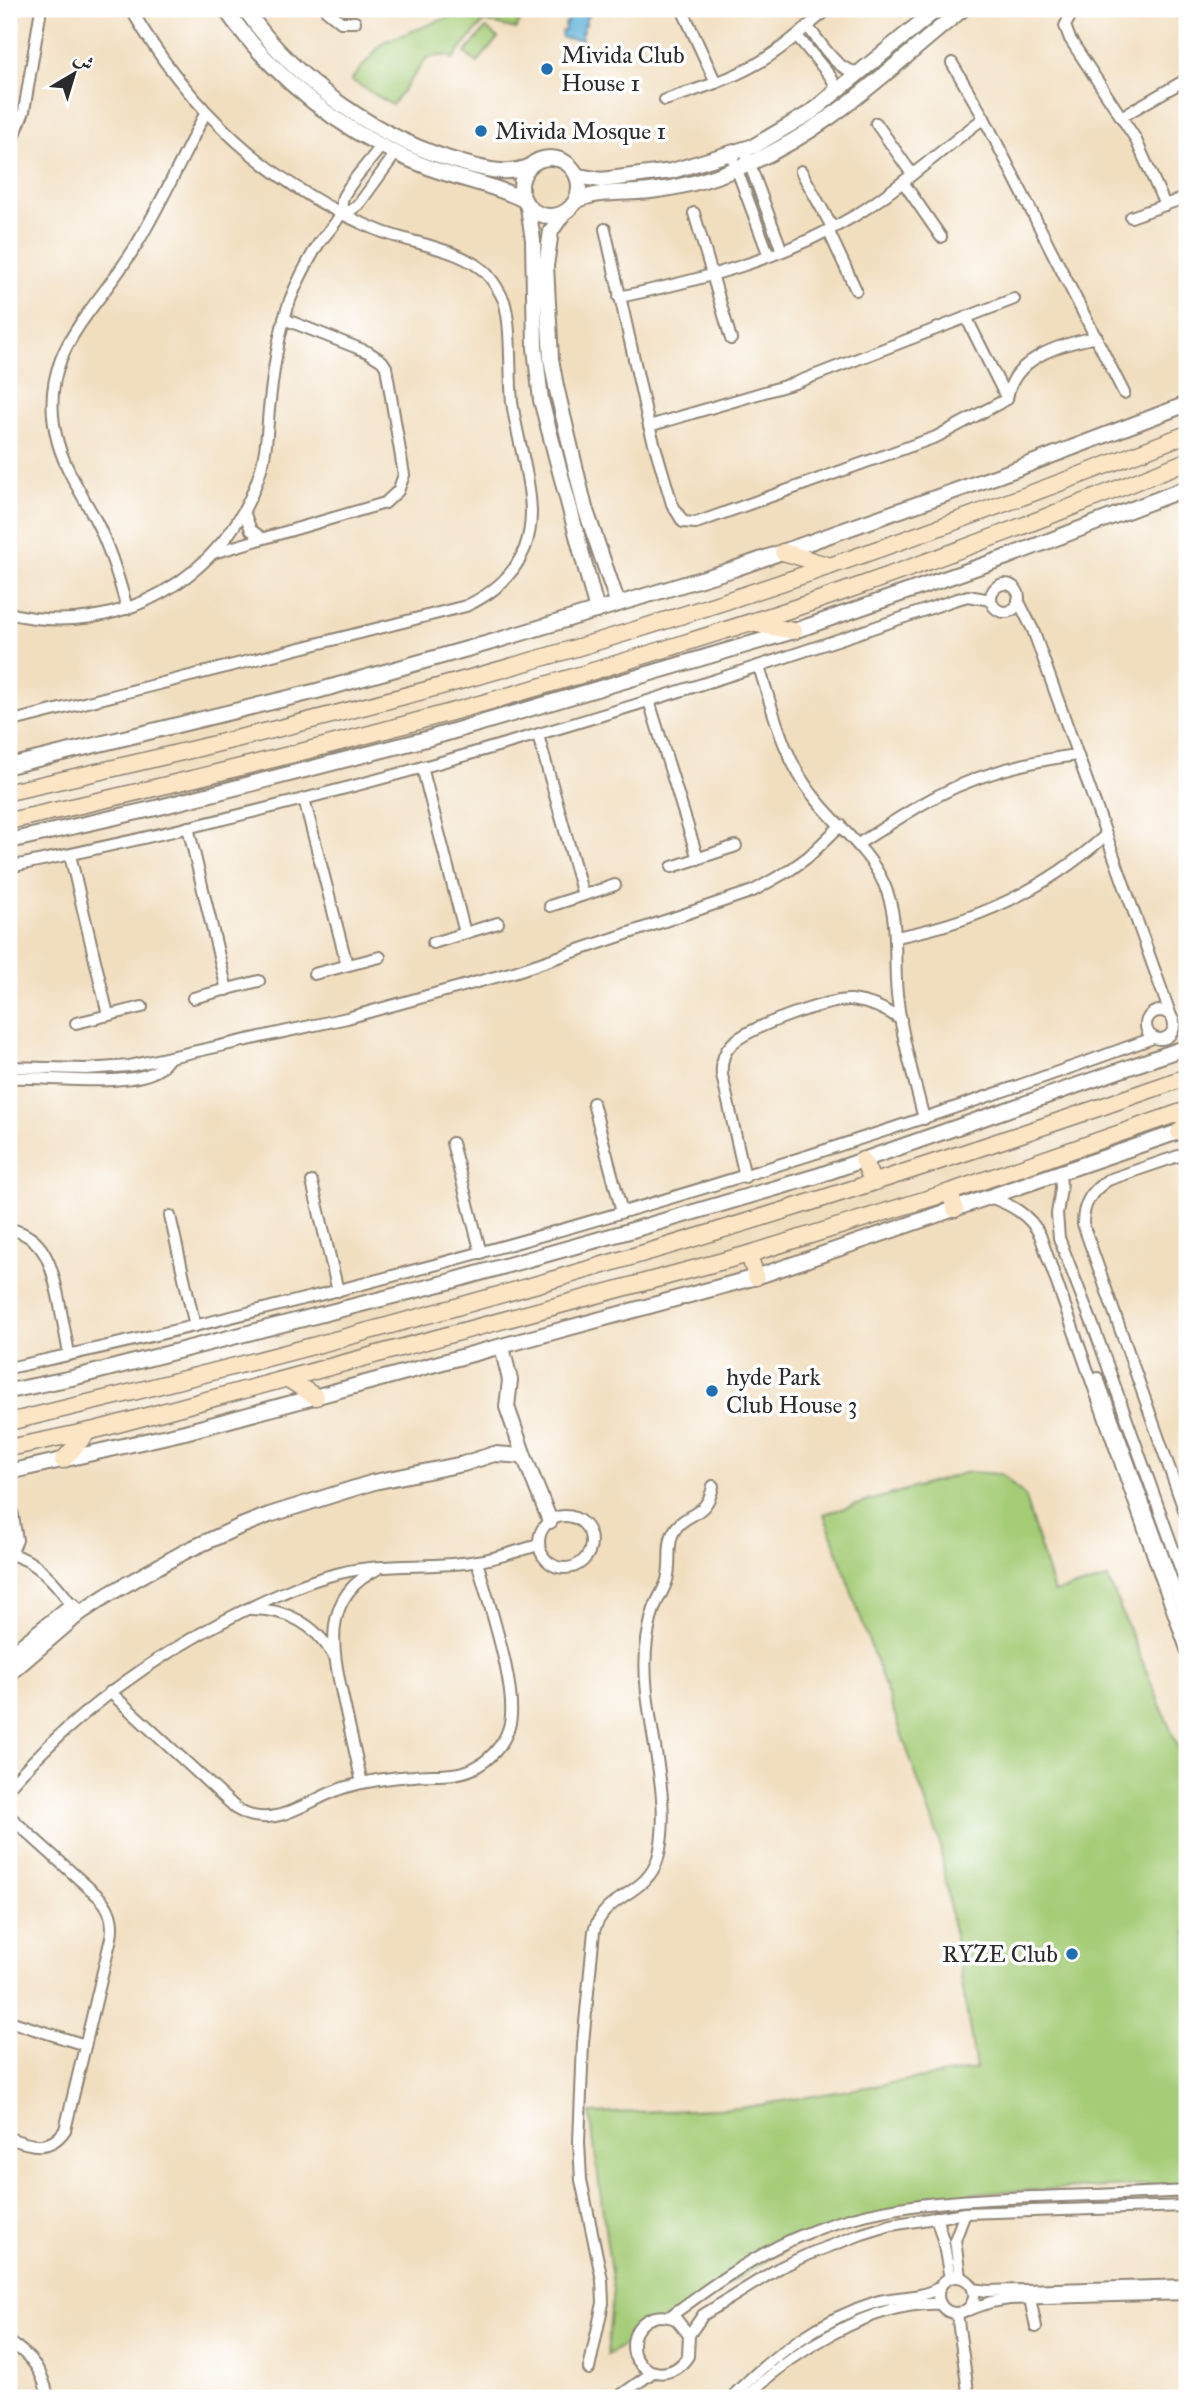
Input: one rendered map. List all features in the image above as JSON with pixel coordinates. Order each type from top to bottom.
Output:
[{"type":"main road","points":[[9,792],[190,751],[498,670],[635,630],[1018,500],[1187,434]]},
{"type":"main road","points":[[9,821],[195,780],[438,716],[749,623],[843,592],[1048,517],[1187,461]]},
{"type":"main road","points":[[783,552],[830,566]]},
{"type":"main road","points":[[749,623],[794,631]]},
{"type":"main road","points":[[9,1422],[272,1358],[624,1260],[873,1182],[1187,1077]]},
{"type":"main road","points":[[9,1448],[88,1432],[749,1254],[950,1192],[1187,1110]]},
{"type":"main road","points":[[863,1160],[873,1182]]},
{"type":"main road","points":[[950,1192],[956,1209]]},
{"type":"main road","points":[[749,1254],[756,1277]]},
{"type":"main road","points":[[381,1328],[375,1338],[377,1350],[382,1354]]},
{"type":"main road","points":[[345,1338],[350,1341],[355,1351],[351,1362]]},
{"type":"main road","points":[[288,1379],[316,1397]]},
{"type":"main road","points":[[63,1460],[88,1432]]},
{"type":"street","points":[[9,150],[24,111],[41,9]]},
{"type":"street","points":[[9,722],[466,606],[495,589],[518,563],[530,531],[531,514],[512,402],[507,316],[498,288],[484,271],[465,258],[400,238],[341,213],[269,169],[206,113],[171,71],[131,9]]},
{"type":"street","points":[[225,9],[253,45],[292,85],[337,121],[381,146],[441,172],[500,189],[544,216],[562,214]]},
{"type":"street","points":[[245,9],[303,73],[346,107],[381,129],[436,155],[475,167],[504,172],[528,167],[540,159],[557,158],[569,164],[578,176],[579,193],[576,201]]},
{"type":"street","points":[[325,9],[337,19],[350,21],[338,9]]},
{"type":"street","points":[[682,9],[716,83]]},
{"type":"street","points":[[665,100],[716,83],[762,61],[828,9]]},
{"type":"street","points":[[578,176],[597,180],[642,176],[740,159],[827,100],[937,9]]},
{"type":"street","points":[[618,604],[585,508],[551,359],[545,266],[551,231],[562,214],[576,201],[592,195],[669,188],[802,137],[841,111],[963,9]]},
{"type":"street","points":[[1074,9],[1066,20],[1067,32],[1142,150],[1165,205]]},
{"type":"street","points":[[807,26],[845,69],[855,73],[866,69]]},
{"type":"street","points":[[797,36],[833,80],[835,89],[827,100]]},
{"type":"street","points":[[952,64],[984,118],[1124,393]]},
{"type":"street","points":[[1121,117],[1187,79]]},
{"type":"street","points":[[127,609],[105,541],[73,481],[58,442],[52,400],[55,379],[69,339],[136,245],[206,113]]},
{"type":"street","points":[[619,297],[711,275],[782,251],[830,228],[857,214],[903,182],[984,118]]},
{"type":"street","points":[[876,123],[912,174]]},
{"type":"street","points":[[9,628],[11,614],[70,620],[99,617],[127,609],[175,586],[213,553],[244,512],[257,482],[266,449],[274,371],[284,319],[306,266],[341,213],[345,194],[381,146]]},
{"type":"street","points":[[341,213],[359,204],[396,153]]},
{"type":"street","points":[[740,159],[782,251]]},
{"type":"street","points":[[740,159],[769,256]]},
{"type":"street","points":[[528,167],[521,186],[533,240],[535,348],[541,400],[597,611]]},
{"type":"street","points":[[801,171],[830,228],[856,290]]},
{"type":"street","points":[[903,182],[941,237]]},
{"type":"street","points":[[1131,217],[1187,197]]},
{"type":"street","points":[[694,213],[731,339]]},
{"type":"street","points":[[605,229],[649,426],[677,515],[683,522],[696,523],[936,437],[1007,399]]},
{"type":"street","points":[[649,426],[795,383],[1014,299]]},
{"type":"street","points":[[966,317],[1007,399]]},
{"type":"street","points":[[213,553],[385,503],[398,491],[404,475],[393,420],[389,374],[382,361],[368,352],[284,319]]},
{"type":"street","points":[[1007,399],[1009,385],[1040,354],[1072,342],[1097,337]]},
{"type":"street","points":[[9,766],[291,697],[597,611],[783,552],[1012,471],[1187,404]]},
{"type":"street","points":[[9,841],[156,808],[430,738],[794,631],[1004,558],[1187,488]]},
{"type":"street","points":[[244,512],[247,525],[262,538]]},
{"type":"street","points":[[9,1368],[338,1291],[745,1177],[924,1119],[1153,1038],[1164,1039],[1171,1034],[1174,1025],[1160,981],[1032,630],[1018,600],[1017,591],[1008,584],[997,586],[991,600]]},
{"type":"street","points":[[9,867],[304,799],[538,735],[759,667],[968,596],[991,600],[996,608],[1004,611],[1013,608],[1018,600]]},
{"type":"street","points":[[759,667],[788,754],[810,792],[858,844],[883,882],[896,937],[895,974],[901,1020],[924,1119]]},
{"type":"street","points":[[649,701],[698,859]]},
{"type":"street","points":[[538,735],[583,895]]},
{"type":"street","points":[[858,844],[921,805],[967,782],[1027,763],[1077,755]]},
{"type":"street","points":[[422,767],[465,933]]},
{"type":"street","points":[[304,799],[347,965]]},
{"type":"street","points":[[9,1067],[109,1080],[132,1077],[159,1069],[170,1057],[419,999],[529,967],[673,920],[764,886],[808,857],[841,825]]},
{"type":"street","points":[[188,827],[227,989]]},
{"type":"street","points":[[896,937],[957,923],[1015,899],[1069,866],[1106,835]]},
{"type":"street","points":[[672,867],[736,846]]},
{"type":"street","points":[[70,855],[108,1015]]},
{"type":"street","points":[[550,906],[615,885]]},
{"type":"street","points":[[433,943],[498,923]]},
{"type":"street","points":[[314,974],[380,957]]},
{"type":"street","points":[[193,998],[260,981]]},
{"type":"street","points":[[745,1177],[722,1075],[723,1059],[730,1045],[743,1036],[808,1009],[835,1001],[863,1002],[883,1009],[901,1020]]},
{"type":"street","points":[[76,1023],[142,1007]]},
{"type":"street","points":[[1153,1038],[1147,1030],[1150,1016],[1158,1012],[1171,1016]]},
{"type":"street","points":[[9,1391],[72,1378],[460,1278],[777,1188],[1187,1047]]},
{"type":"street","points":[[9,1079],[61,1073]]},
{"type":"street","points":[[593,1103],[622,1212]]},
{"type":"street","points":[[9,1472],[185,1432],[756,1277],[1184,1128]]},
{"type":"street","points":[[452,1143],[481,1252]]},
{"type":"street","points":[[1187,1153],[1108,1180],[1099,1186],[1086,1203],[1083,1224],[1187,1518]]},
{"type":"street","points":[[1060,1171],[1061,1188],[1057,1213],[1059,1238],[1187,1587]]},
{"type":"street","points":[[312,1182],[338,1291]]},
{"type":"street","points":[[996,1194],[1033,1215],[1042,1227],[1187,1622]]},
{"type":"street","points":[[996,1194],[1023,1213],[1040,1236],[1187,1652]]},
{"type":"street","points":[[170,1216],[195,1326]]},
{"type":"street","points":[[9,1229],[34,1240],[47,1256],[54,1275],[69,1354]]},
{"type":"street","points":[[502,1346],[510,1380],[507,1407],[550,1521]]},
{"type":"street","points":[[9,1656],[76,1609],[186,1551],[269,1515],[342,1491],[404,1475],[463,1464],[494,1454],[524,1456]]},
{"type":"street","points":[[589,2369],[603,2303],[602,2280],[582,2180],[579,2142],[584,2030],[594,1931],[608,1906],[639,1887],[657,1861],[661,1810],[646,1667],[648,1633],[653,1612],[668,1576],[673,1534],[679,1525],[702,1509],[713,1486]]},
{"type":"street","points":[[1178,1491],[1187,1501]]},
{"type":"street","points":[[10,1499],[17,1534],[16,1545],[10,1554],[37,1567],[54,1582],[76,1609]]},
{"type":"street","points":[[567,1516],[583,1523],[591,1539],[587,1556],[573,1567],[555,1566],[542,1554],[539,1545],[544,1527],[550,1521],[567,1516]]},
{"type":"street","points":[[9,1787],[50,1744],[110,1692],[178,1647],[249,1609],[315,1580],[385,1565],[477,1562],[539,1545]]},
{"type":"street","points":[[110,1692],[238,1810],[257,1818],[278,1817],[330,1793],[362,1783],[402,1776],[458,1774],[484,1762],[503,1741],[509,1728],[513,1699],[477,1562]]},
{"type":"street","points":[[362,1783],[334,1657],[334,1629],[343,1602],[360,1580],[385,1565]]},
{"type":"street","points":[[9,1674],[76,1609]]},
{"type":"street","points":[[249,1609],[275,1611],[299,1620],[319,1636],[334,1657]]},
{"type":"street","points":[[9,1816],[99,1897],[111,1916],[111,1938],[68,2122],[61,2136],[48,2145],[40,2146],[9,2138]]},
{"type":"street","points":[[9,2021],[85,2045]]},
{"type":"street","points":[[669,2317],[742,2267],[780,2245],[819,2229],[888,2209],[962,2199],[1187,2191]]},
{"type":"street","points":[[689,2335],[681,2324],[669,2317],[649,2318],[634,2333],[634,2354],[641,2365],[653,2372],[667,2373],[680,2367],[688,2356],[689,2335],[703,2315],[752,2284],[809,2254],[872,2231],[965,2213],[1187,2206]]},
{"type":"street","points":[[955,2278],[956,2240],[965,2213]]},
{"type":"street","points":[[936,2217],[955,2278]]},
{"type":"street","points":[[731,2398],[783,2352],[838,2318],[875,2302],[927,2293],[955,2278]]},
{"type":"street","points":[[955,2278],[969,2283],[973,2289],[974,2302],[963,2312]]},
{"type":"street","points":[[973,2289],[988,2291],[1187,2285]]},
{"type":"street","points":[[940,2287],[940,2304],[947,2312],[963,2312],[991,2302],[1030,2298],[1187,2294]]},
{"type":"street","points":[[1030,2298],[1036,2327]]},
{"type":"street","points":[[745,2398],[795,2357],[843,2329],[883,2312],[920,2304],[940,2304]]},
{"type":"street","points":[[963,2312],[969,2398]]},
{"type":"street","points":[[9,2342],[22,2350],[40,2372],[48,2398]]},
{"type":"street","points":[[617,2398],[653,2372]]},
{"type":"green space","points":[[470,9],[525,9],[516,29],[484,21],[453,59],[446,55],[427,58],[392,105],[351,80],[383,42]]},
{"type":"green space","points":[[486,28],[498,38],[477,63],[465,53]]},
{"type":"green space","name":"RYZE Club","points":[[968,1472],[1001,1474],[1024,1495],[1054,1592],[1108,1579],[1187,1769],[1187,2184],[981,2192],[891,2212],[803,2238],[607,2355],[613,2289],[590,2114],[740,2108],[976,2069],[939,1840],[824,1514]]},
{"type":"water","points":[[569,9],[587,9],[590,12],[589,17],[586,17],[586,25],[583,25],[584,32],[581,32],[582,40],[563,38],[561,35],[562,31],[565,31]]},
{"type":"place","name":"Mivida Club House 1","points":[[547,69]]},
{"type":"place","name":"Mivida Mosque 1","points":[[481,131]]},
{"type":"place","name":"hyde Park Club House 3","points":[[712,1391]]},
{"type":"place","name":"RYZE Club","points":[[1072,1954]]}]
